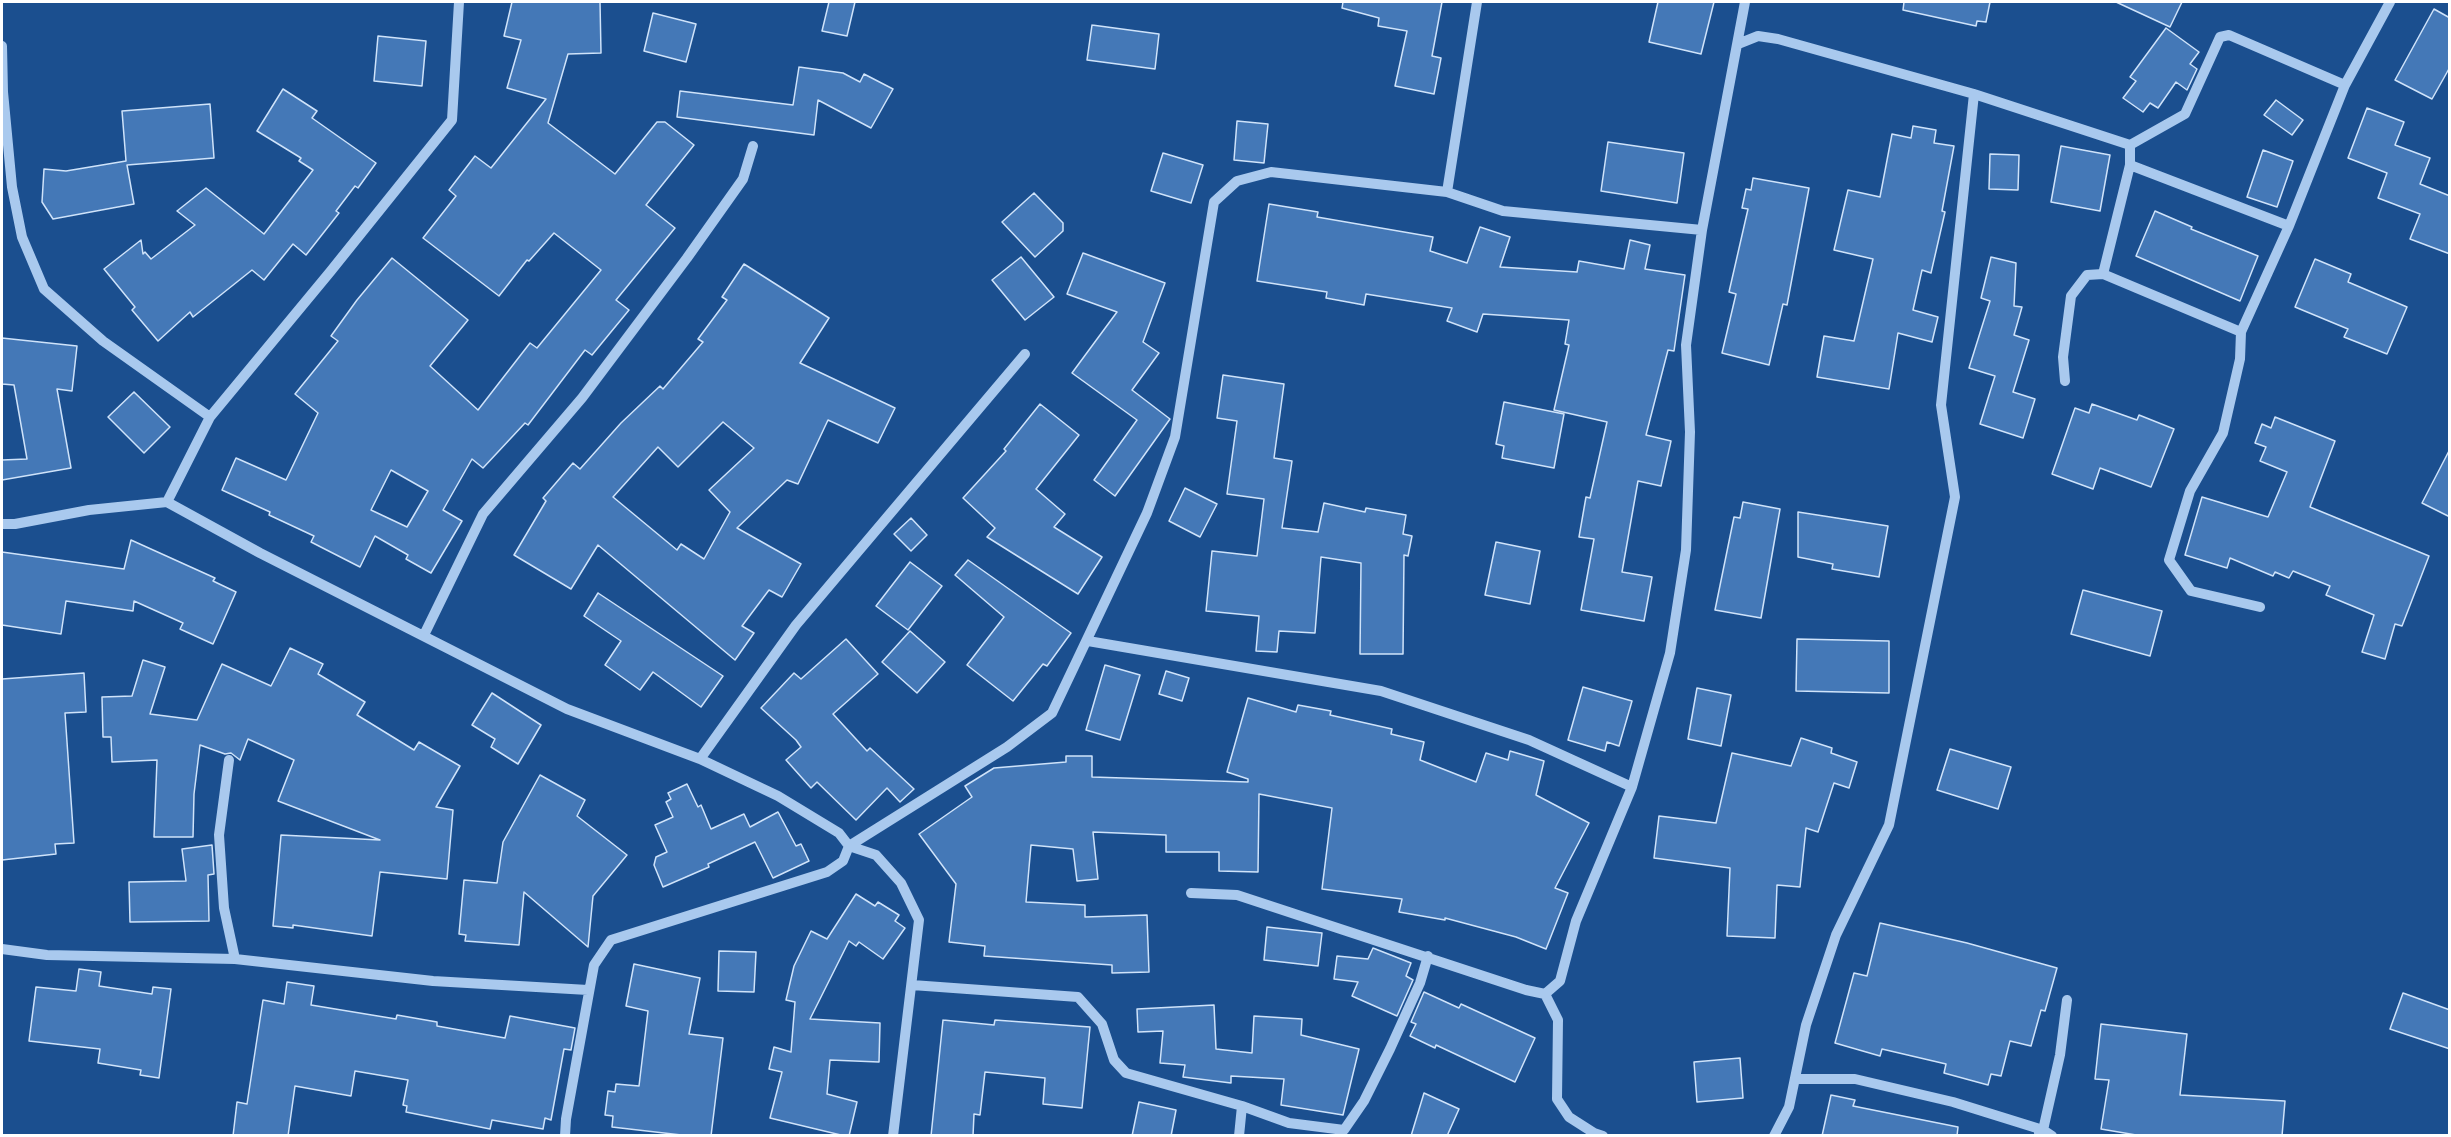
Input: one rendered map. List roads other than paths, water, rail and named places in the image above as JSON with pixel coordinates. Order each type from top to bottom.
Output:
[{"type":"street","points":[[167,502],[210,417],[452,120],[459,2]]},
{"type":"street","points":[[1447,192],[1477,2]]},
{"type":"street","points":[[1545,994],[1560,981],[1576,921],[1632,787],[1670,653],[1686,550],[1690,432],[1686,345],[1702,230],[1745,2]]},
{"type":"street","points":[[2260,607],[2191,591],[2169,560],[2190,491],[2223,433],[2240,359],[2241,332],[2289,226],[2345,85],[2390,2]]},
{"type":"street","points":[[1738,44],[1758,36],[1778,39],[1974,94],[2130,145],[2185,114],[2220,37],[2229,36],[2345,85]]},
{"type":"street","points":[[2,46],[2,92],[12,187],[22,237],[44,289],[103,341],[210,417]]},
{"type":"street","points":[[1774,1136],[1789,1107],[1806,1025],[1836,935],[1890,825],[1955,497],[1941,405],[1974,94]]},
{"type":"street","points":[[2103,274],[2130,165],[2130,145]]},
{"type":"street","points":[[424,635],[483,514],[582,398],[687,258],[743,179],[753,146]]},
{"type":"street","points":[[2130,165],[2289,226]]},
{"type":"street","points":[[565,1136],[566,1119],[594,964],[611,940],[828,872],[843,861],[849,846],[1007,747],[1052,713],[1147,513],[1175,437],[1214,202],[1237,181],[1271,172],[1447,192],[1503,211],[1702,230]]},
{"type":"street","points":[[2065,381],[2063,357],[2071,296],[2086,275],[2103,274],[2241,332]]},
{"type":"street","points":[[700,759],[796,625],[1025,354]]},
{"type":"street","points":[[2,524],[15,524],[89,510],[167,502],[260,553],[567,709],[700,759],[788,802],[840,833],[849,846],[876,855],[901,883],[919,921],[893,1136]]},
{"type":"street","points":[[1088,641],[1381,691],[1529,740],[1632,787]]},
{"type":"street","points":[[229,760],[219,835],[224,908],[235,959]]},
{"type":"street","points":[[1191,893],[1237,895],[1526,990],[1545,994]]},
{"type":"street","points":[[2,950],[47,955],[235,959],[433,981],[588,990]]},
{"type":"street","points":[[912,985],[1078,997],[1102,1024],[1114,1060],[1126,1073],[1242,1106],[1289,1123],[1344,1130],[1364,1101],[1390,1049],[1420,983],[1428,956]]},
{"type":"street","points":[[1545,994],[1558,1020],[1557,1099],[1569,1117],[1603,1136]]},
{"type":"street","points":[[1795,1079],[1855,1079],[1953,1102],[2044,1134],[2060,1055],[2067,1000]]},
{"type":"street","points":[[1239,1136],[1242,1106]]}]
